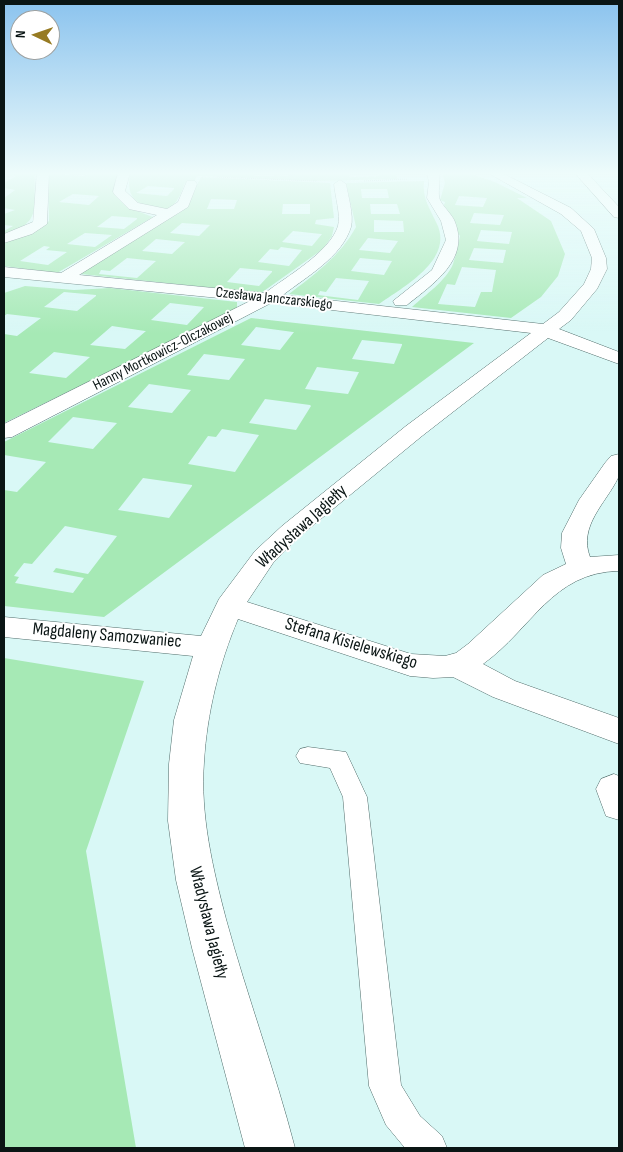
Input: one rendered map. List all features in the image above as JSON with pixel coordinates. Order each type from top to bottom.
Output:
[{"type":"street","points":[[4,239],[35,227]]},
{"type":"street","points":[[63,278],[145,227]]},
{"type":"street","name":"Hanny Mortkowicz-Olczakowej","points":[[4,432],[267,299],[315,263],[336,243],[345,227]]},
{"type":"street","points":[[401,301],[439,272],[453,240],[450,227]]},
{"type":"street","name":"Władysława Jagiełły","points":[[270,1148],[213,948],[196,880],[187,822],[186,764],[191,720],[211,647],[229,606],[264,557],[291,531],[428,420],[544,330],[565,316],[592,286],[599,268],[597,248],[585,227]]},
{"type":"street","name":"Czesława Janczarskiego","points":[[4,272],[544,330]]},
{"type":"street","points":[[544,330],[619,358]]},
{"type":"street","points":[[581,566],[574,551],[573,539],[576,529],[597,492],[619,461]]},
{"type":"street","name":"Stefana Kisielewskiego","points":[[229,606],[410,665],[433,668],[457,665],[479,651],[553,581],[566,572],[581,566],[619,564]]},
{"type":"street","name":"Magdaleny Samozwaniec","points":[[4,627],[211,647]]},
{"type":"street","points":[[457,665],[504,689],[619,731]]},
{"type":"lane","points":[[308,756],[338,759],[355,797],[385,1086],[396,1113],[414,1135],[430,1148]]},
{"type":"green space","points":[[12,227],[22,227],[4,235],[4,231]]},
{"type":"green space","points":[[43,227],[97,227],[124,229],[127,227],[136,227],[57,273],[4,266],[4,242]],"holes":[[[85,233],[112,235],[95,247],[67,244]],[[44,246],[50,247],[46,250],[67,252],[48,265],[20,261]]]},
{"type":"green space","points":[[155,227],[177,227],[170,233],[199,236],[208,227],[334,227],[332,236],[323,249],[261,293],[81,274],[81,271]],"holes":[[[293,231],[322,234],[312,246],[282,242]],[[156,239],[185,242],[172,254],[142,251]],[[281,247],[302,250],[289,266],[258,262],[270,249],[278,250]],[[127,258],[156,261],[137,278],[99,274],[101,270],[110,271]],[[240,268],[272,271],[259,286],[227,282]]]},
{"type":"green space","points":[[356,227],[374,227],[374,232],[404,232],[404,227],[438,227],[440,237],[438,249],[432,261],[423,271],[379,304],[289,294],[335,256]],"holes":[[[368,238],[398,241],[390,253],[359,250]],[[360,258],[392,261],[384,275],[351,271]],[[336,278],[369,281],[358,300],[318,295],[320,291],[326,292]]]},
{"type":"green space","points":[[454,227],[553,227],[565,254],[558,276],[541,297],[511,318],[412,307],[435,287],[450,270],[460,236]],"holes":[[[481,230],[512,232],[509,244],[477,241]],[[474,248],[506,250],[503,263],[469,260]],[[462,267],[496,270],[492,292],[481,292],[475,307],[438,304],[447,284],[455,285]]]},
{"type":"green space","points":[[25,286],[74,290],[110,288],[237,302],[237,309],[4,423],[4,334],[17,336],[41,318],[7,314],[4,316],[4,293]],"holes":[[[64,292],[96,295],[77,311],[44,307]],[[170,303],[204,307],[187,325],[151,320]],[[112,326],[146,331],[125,349],[90,345]],[[54,352],[90,357],[66,378],[29,373]]]},
{"type":"green space","points":[[251,318],[474,343],[104,617],[4,606],[4,490],[17,492],[46,462],[4,455],[4,442]],"holes":[[[256,327],[294,332],[280,350],[241,345]],[[362,340],[402,344],[394,364],[352,359]],[[204,354],[245,359],[229,380],[187,375]],[[317,367],[359,372],[348,394],[305,389]],[[149,384],[191,390],[172,413],[128,407]],[[265,399],[310,405],[296,430],[249,423]],[[73,417],[117,423],[93,449],[48,442]],[[222,429],[259,435],[235,472],[188,464],[208,436],[216,437]],[[143,478],[192,486],[169,518],[118,510]],[[65,526],[117,536],[88,574],[56,568],[53,572],[84,578],[73,593],[15,583],[19,577],[14,576],[24,563],[32,564]]]},
{"type":"green space","points":[[4,658],[144,681],[86,851],[136,1148],[4,1148]]}]
